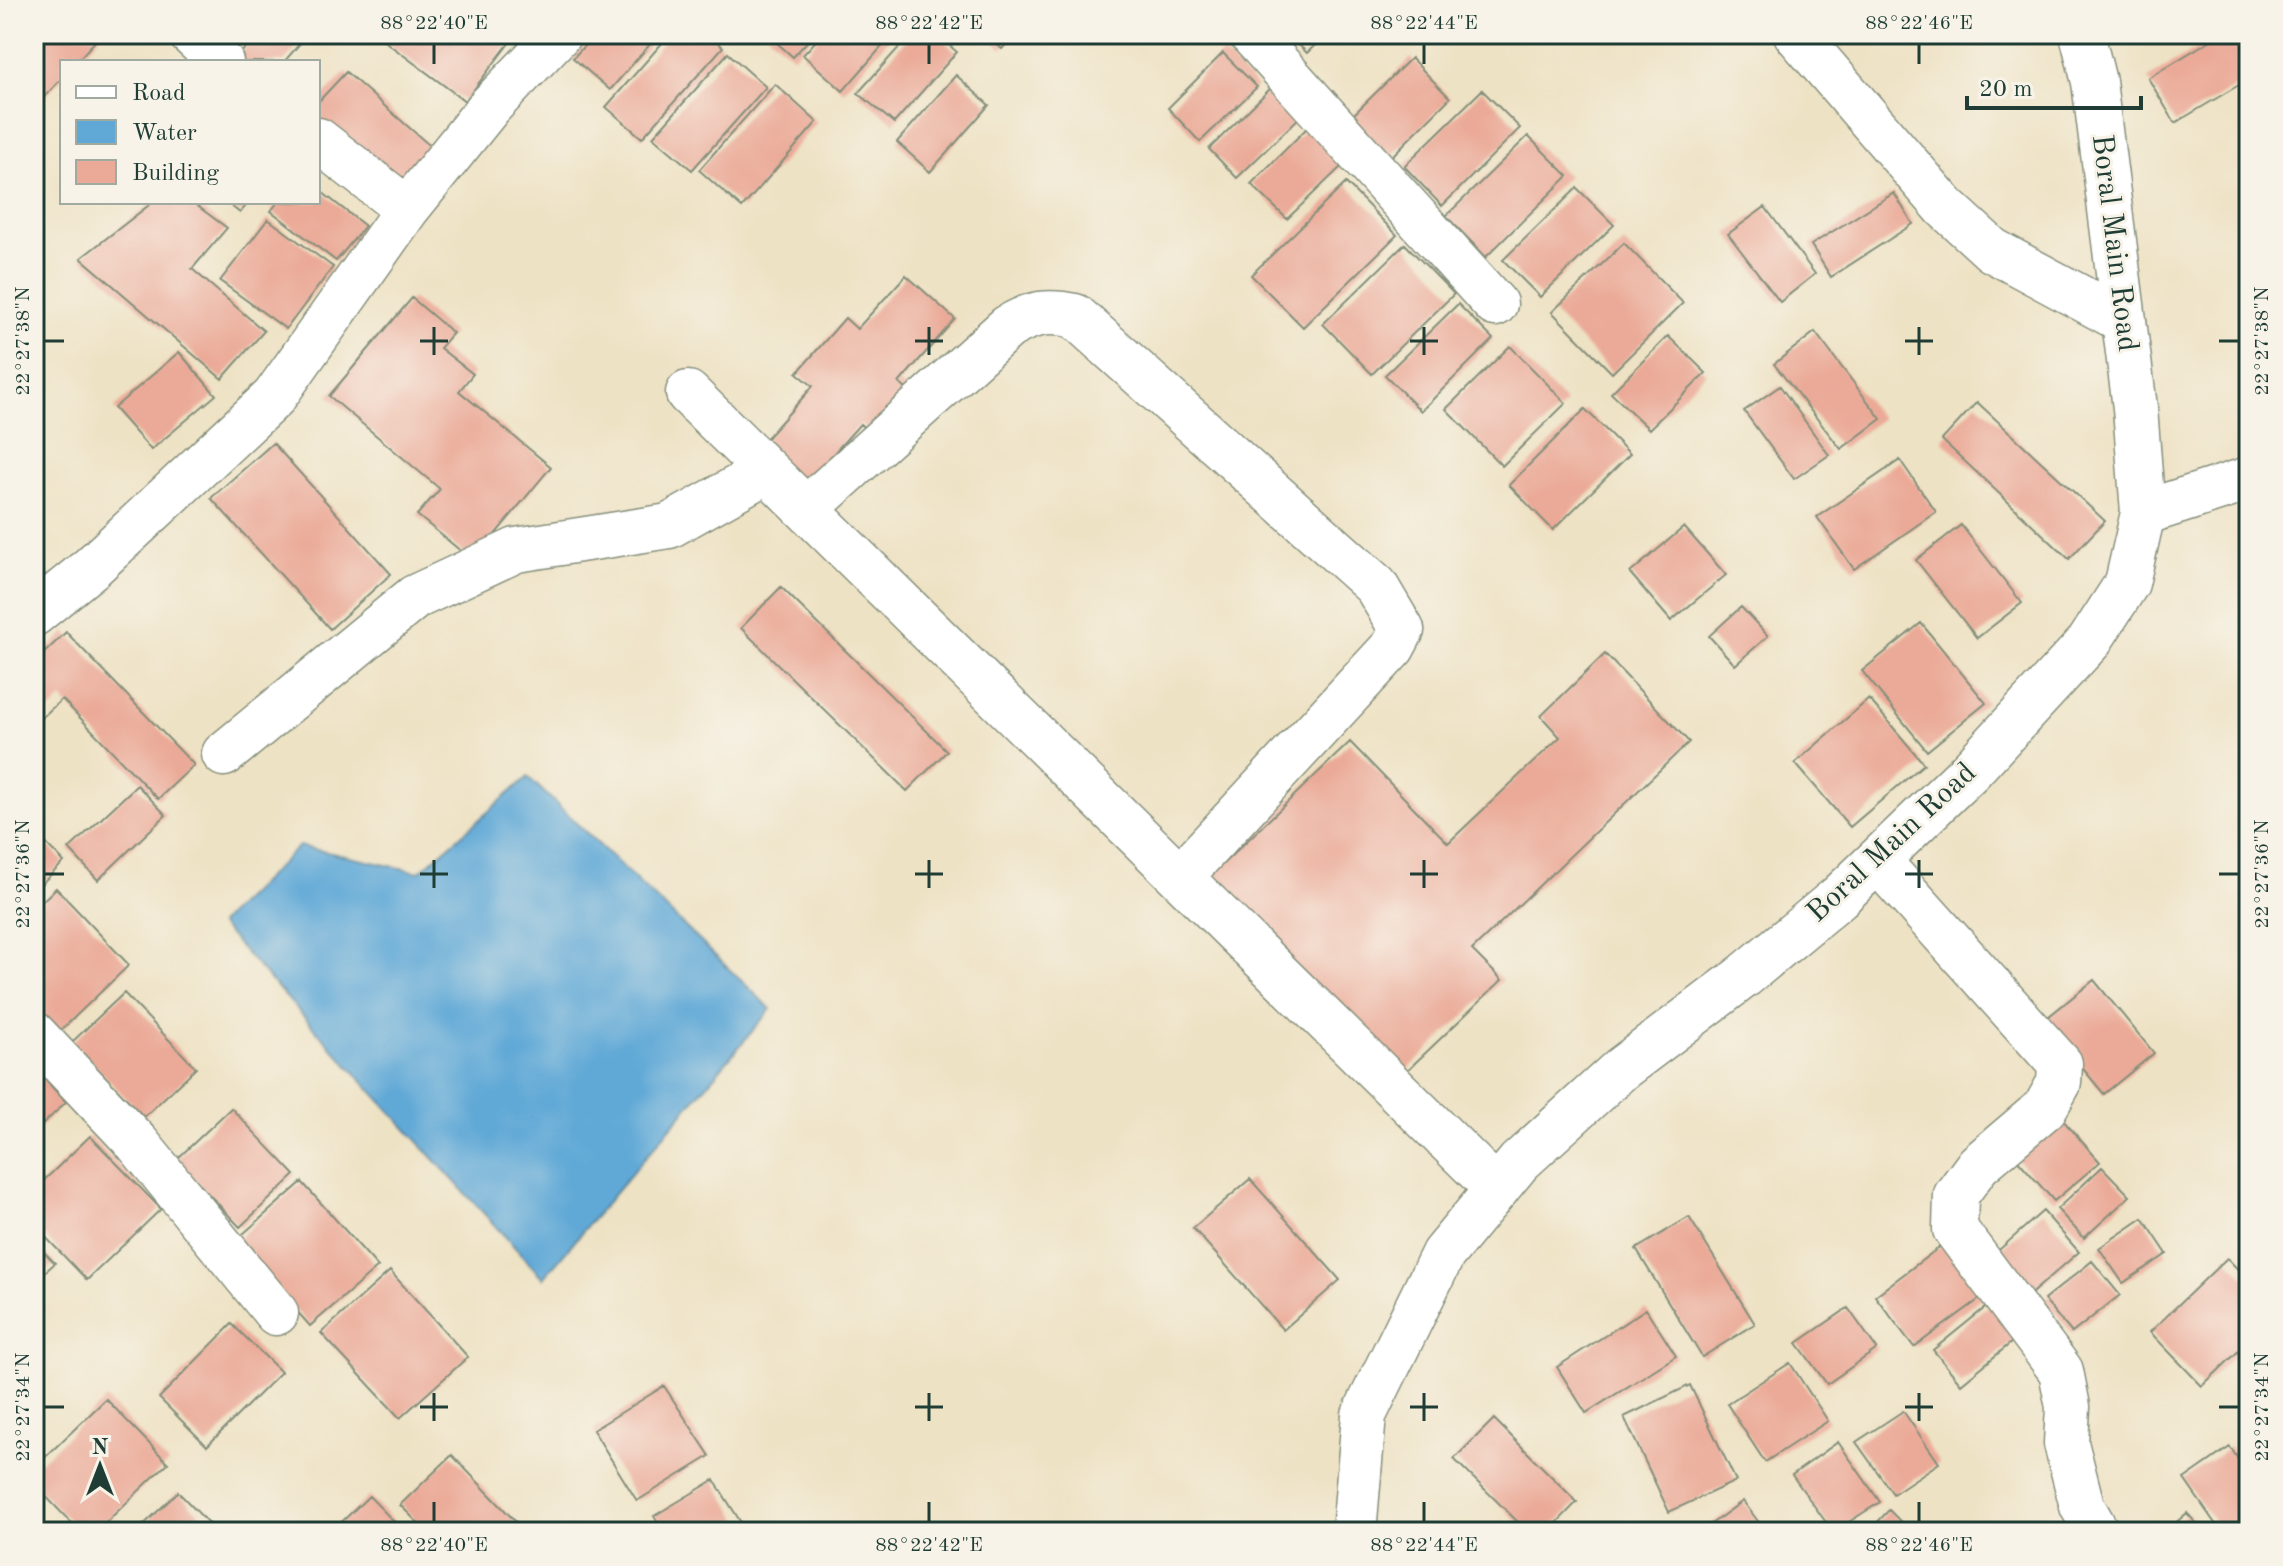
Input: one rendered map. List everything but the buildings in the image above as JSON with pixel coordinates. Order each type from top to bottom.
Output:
[{"type":"street","points":[[191,34],[219,60]]},
{"type":"street","points":[[34,614],[92,567],[274,397],[407,209],[490,106],[559,34]]},
{"type":"street","points":[[1251,34],[1495,304]]},
{"type":"street","points":[[1796,34],[1945,207],[1992,250],[2124,321]]},
{"type":"street","name":"Boral Main Road","points":[[1354,1532],[1364,1415],[1443,1254],[1519,1162],[1621,1069],[1744,976],[1878,861],[1969,772],[2089,642],[2127,583],[2143,513],[2124,321],[2094,82],[2082,34]]},
{"type":"street","points":[[320,142],[407,209]]},
{"type":"street","points":[[806,509],[1008,327],[1032,313],[1053,311],[1075,316],[1376,586],[1402,630],[1393,647],[1180,877]]},
{"type":"street","points":[[688,393],[1497,1189]]},
{"type":"street","points":[[224,754],[415,597],[516,550],[669,526],[767,471]]},
{"type":"street","points":[[2143,513],[2249,479]]},
{"type":"street","points":[[1878,861],[2060,1064],[2059,1083],[2045,1108],[1978,1165],[1956,1195],[1955,1229],[2061,1371],[2068,1407],[2066,1443],[2082,1506],[2097,1532]]},
{"type":"street","points":[[34,1034],[138,1144],[276,1313]]},
{"type":"water","points":[[528,777],[771,1009],[543,1278],[219,924],[299,846],[419,872]]}]
